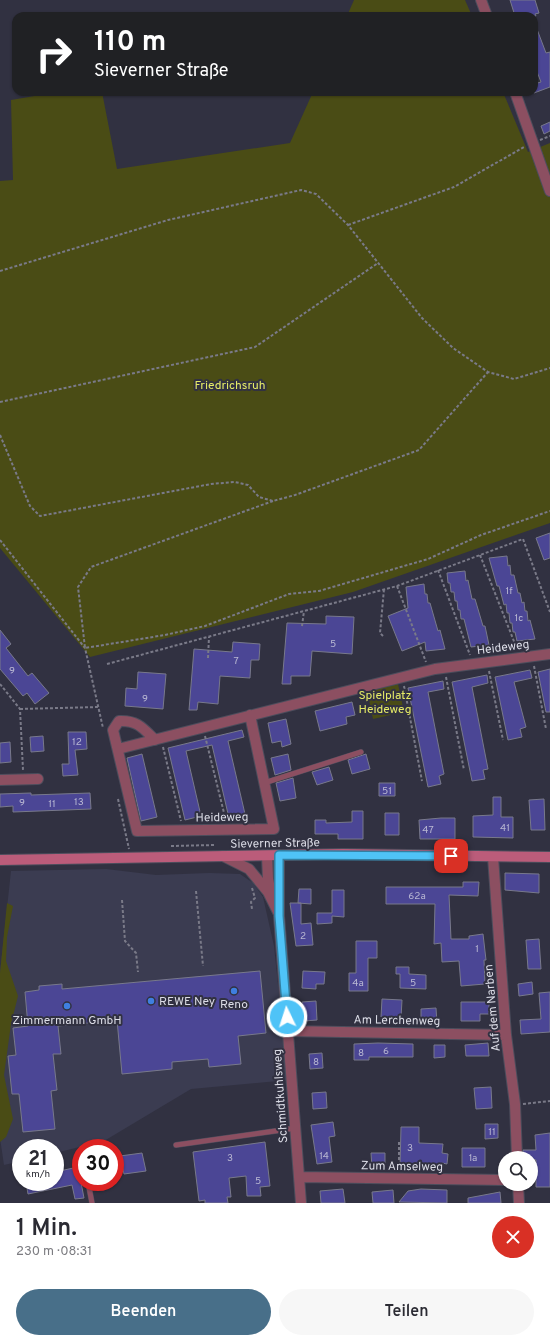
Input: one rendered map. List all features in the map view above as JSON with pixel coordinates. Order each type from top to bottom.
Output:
[{"type":"main road","name":"Sieverner Straße","points":[[0,860],[343,854],[550,856]]},
{"type":"street","points":[[481,0],[486,12]]},
{"type":"street","points":[[516,96],[550,191]]},
{"type":"street","name":"Heideweg","points":[[118,749],[429,670],[550,654]]},
{"type":"street","name":"Heideweg","points":[[158,739],[131,720],[119,721],[113,730],[137,831],[274,829],[250,715]]},
{"type":"street","points":[[0,780],[38,779]]},
{"type":"street","name":"Schmidtkuhlsweg","points":[[279,855],[279,916],[301,1203]]},
{"type":"street","name":"Schmidtkuhlsweg","points":[[223,856],[249,869],[273,901]]},
{"type":"street","name":"Schmidtkuhlsweg","points":[[267,856],[268,879],[273,901],[279,916]]},
{"type":"street","name":"Auf dem Narben","points":[[493,856],[506,1035],[515,1104],[517,1151]]},
{"type":"street","name":"Am Lerchenweg","points":[[288,1031],[506,1035]]},
{"type":"street","name":"Zum Amselweg","points":[[299,1178],[498,1180]]},
{"type":"street","points":[[518,1191],[519,1203]]},
{"type":"lane","points":[[264,783],[361,752]]},
{"type":"lane","points":[[176,1145],[296,1128]]},
{"type":"lane","points":[[90,1191],[92,1203]]},
{"type":"path","points":[[348,225],[454,187],[533,142]]},
{"type":"path","points":[[0,271],[168,220],[301,190],[316,194],[348,225],[422,318],[452,348],[488,372],[514,379],[550,368]]},
{"type":"path","points":[[0,402],[255,347],[378,262]]},
{"type":"path","points":[[103,729],[85,648],[78,587],[91,567],[419,450],[488,372]]},
{"type":"path","points":[[0,435],[30,506],[40,516],[211,484],[235,482],[248,485],[259,497],[273,501]]},
{"type":"path","points":[[85,648],[165,635],[205,626],[289,594],[319,591],[428,559],[481,535],[550,511]]},
{"type":"path","points":[[107,664],[397,586],[523,539],[550,612]]},
{"type":"path","points":[[0,540],[85,648]]},
{"type":"path","points":[[480,555],[521,658]]},
{"type":"path","points":[[438,570],[474,664]]},
{"type":"path","points":[[397,586],[429,670]]},
{"type":"path","points":[[383,636],[380,633],[384,589]]},
{"type":"path","points":[[302,626],[304,611]]},
{"type":"path","points":[[208,658],[209,637]]},
{"type":"path","points":[[532,657],[546,729]]},
{"type":"path","points":[[487,662],[503,740]]},
{"type":"path","points":[[444,668],[464,770]]},
{"type":"path","points":[[402,677],[422,781]]},
{"type":"path","points":[[0,684],[20,709],[23,779]]},
{"type":"path","points":[[20,709],[99,707]]},
{"type":"path","points":[[203,727],[228,830]]},
{"type":"path","points":[[158,739],[183,830]]},
{"type":"path","points":[[118,796],[131,858]]},
{"type":"path","points":[[252,909],[251,902],[255,898],[250,883],[254,874]]},
{"type":"path","points":[[196,892],[203,966]]},
{"type":"path","points":[[122,900],[125,941],[136,953],[138,972]]},
{"type":"path","points":[[515,1104],[550,1101]]},
{"type":"path","points":[[398,1179],[399,1142]]},
{"type":"shaded area","points":[[106,869],[156,875],[209,873],[240,874],[253,883],[263,897],[274,946],[288,1080],[191,1089],[107,1139],[72,1139],[72,1149],[64,1151],[64,1139],[12,1139],[12,1163],[4,1165],[0,1138],[0,973],[11,871]]},
{"type":"green space","points":[[354,0],[465,0],[470,12],[349,12]]},
{"type":"green space","name":"Friedrichsruh","points":[[34,96],[103,96],[117,169],[290,143],[311,96],[505,96],[528,152],[550,143],[550,523],[353,592],[90,657],[0,548],[0,181],[13,180],[11,100]]},
{"type":"green space","name":"Spielplatz Heideweg","points":[[398,684],[404,712],[373,719],[367,691]]},
{"type":"green space","points":[[7,903],[13,906],[7,937],[6,961],[18,996],[11,1024],[4,1075],[13,1119],[6,1137],[0,1142],[0,973]]},
{"type":"building","points":[[510,0],[535,0],[539,13],[538,12],[514,12]]},
{"type":"building","points":[[538,32],[546,53],[550,52],[550,87],[538,92],[538,83],[541,82],[538,74]]},
{"type":"building","points":[[550,122],[550,131],[544,134],[541,126]]},
{"type":"building","points":[[550,533],[550,558],[544,560],[536,538]]},
{"type":"building","points":[[507,556],[511,575],[514,575],[518,593],[520,593],[522,603],[524,602],[525,611],[527,611],[528,621],[530,620],[535,639],[517,641],[515,632],[513,632],[512,623],[510,623],[509,613],[507,613],[506,604],[504,605],[499,586],[497,586],[489,558]]},
{"type":"building","points":[[465,571],[466,581],[468,580],[472,599],[475,599],[483,626],[485,626],[489,645],[471,647],[464,619],[461,619],[457,601],[455,601],[454,592],[451,592],[450,583],[448,583],[447,573]]},
{"type":"building","points":[[424,584],[425,594],[427,594],[428,603],[430,603],[438,631],[440,630],[445,649],[426,651],[425,642],[402,651],[388,616],[408,608],[406,587]]},
{"type":"building","points":[[326,616],[354,617],[352,654],[312,651],[310,676],[291,676],[291,684],[282,684],[287,623],[326,624]]},
{"type":"building","points":[[0,630],[11,644],[6,648],[28,676],[32,673],[49,693],[35,704],[27,693],[23,696],[0,669]]},
{"type":"building","points":[[233,642],[260,644],[259,660],[251,660],[250,678],[220,676],[218,704],[198,702],[197,710],[189,710],[194,649],[232,652]]},
{"type":"building","points":[[550,669],[550,712],[546,712],[538,672]]},
{"type":"building","points":[[530,670],[532,678],[514,682],[526,727],[520,729],[522,737],[508,740],[495,677]]},
{"type":"building","points":[[138,672],[166,674],[163,709],[125,706],[126,688],[137,689]]},
{"type":"building","points":[[487,675],[488,683],[472,687],[488,769],[483,770],[485,779],[472,781],[452,682]]},
{"type":"building","points":[[443,681],[444,689],[428,692],[444,774],[439,776],[441,784],[428,787],[408,688]]},
{"type":"building","points":[[352,702],[355,715],[346,717],[347,724],[320,731],[315,711]]},
{"type":"building","points":[[286,719],[291,744],[282,747],[281,741],[272,743],[268,723]]},
{"type":"building","points":[[242,730],[244,737],[228,741],[245,814],[229,818],[212,745],[186,751],[201,816],[185,820],[168,748]]},
{"type":"building","points":[[68,732],[86,732],[87,749],[75,750],[78,775],[63,776],[62,764],[69,764]]},
{"type":"building","points":[[43,736],[44,751],[31,752],[30,737]]},
{"type":"building","points":[[10,742],[11,762],[0,763],[0,743]]},
{"type":"building","points":[[142,754],[157,817],[141,821],[127,758]]},
{"type":"building","points":[[288,754],[291,770],[275,775],[271,758]]},
{"type":"building","points":[[366,754],[370,769],[352,774],[348,760]]},
{"type":"building","points":[[329,767],[333,780],[317,785],[312,772]]},
{"type":"building","points":[[293,778],[296,798],[280,801],[276,783]]},
{"type":"building","points":[[379,783],[395,783],[395,796],[379,796]]},
{"type":"building","points":[[31,793],[31,795],[90,793],[91,809],[13,812],[13,806],[0,807],[0,794]]},
{"type":"building","points":[[493,797],[501,797],[501,817],[513,817],[513,838],[473,837],[473,816],[493,815]]},
{"type":"building","points":[[544,799],[545,830],[531,830],[529,800]]},
{"type":"building","points":[[352,811],[363,811],[363,839],[338,839],[338,834],[315,834],[315,820],[326,820],[326,823],[352,822]]},
{"type":"building","points":[[385,813],[399,813],[399,835],[385,835]]},
{"type":"building","points":[[455,818],[455,839],[420,839],[419,820]]},
{"type":"building","points":[[505,873],[539,874],[539,893],[505,890]]},
{"type":"building","points":[[463,882],[479,882],[478,896],[449,895],[451,939],[469,939],[469,936],[483,934],[486,960],[484,960],[485,984],[461,986],[459,961],[442,962],[441,943],[434,944],[435,904],[386,904],[386,887],[463,887]]},
{"type":"building","points":[[299,889],[311,889],[311,904],[298,903]]},
{"type":"building","points":[[332,890],[344,890],[344,917],[332,916],[332,923],[317,924],[317,913],[332,913]]},
{"type":"building","points":[[290,903],[301,903],[301,924],[311,923],[313,945],[296,946]]},
{"type":"building","points":[[539,939],[541,969],[528,969],[526,940]]},
{"type":"building","points":[[356,941],[377,941],[377,958],[368,958],[368,991],[349,991],[349,973],[356,973]]},
{"type":"building","points":[[396,967],[409,967],[409,974],[426,975],[426,989],[400,988],[400,974],[396,974]]},
{"type":"building","points":[[260,971],[266,1033],[238,1036],[241,1064],[209,1067],[208,1059],[172,1062],[172,1069],[122,1074],[117,1020],[58,1026],[61,1054],[53,1054],[57,1090],[51,1091],[55,1129],[23,1132],[19,1094],[12,1094],[8,1056],[16,1055],[13,1028],[28,1026],[25,992],[39,990],[39,986],[62,984],[62,989]]},
{"type":"building","points":[[303,971],[325,972],[324,984],[316,984],[316,989],[302,988]]},
{"type":"building","points":[[532,982],[533,994],[519,996],[518,984]]},
{"type":"building","points":[[550,992],[550,1032],[521,1034],[520,1020],[541,1019],[539,993]]},
{"type":"building","points":[[382,999],[402,1000],[401,1018],[381,1017]]},
{"type":"building","points":[[316,1001],[317,1020],[304,1021],[302,1002]]},
{"type":"building","points":[[461,1002],[489,1002],[489,1014],[480,1014],[480,1021],[461,1021]]},
{"type":"building","points":[[436,1008],[437,1023],[421,1024],[421,1009]]},
{"type":"building","points":[[488,1043],[489,1056],[466,1056],[465,1045]]},
{"type":"building","points":[[354,1044],[413,1044],[413,1057],[369,1057],[369,1060],[354,1060]]},
{"type":"building","points":[[434,1045],[445,1045],[445,1057],[434,1058]]},
{"type":"building","points":[[322,1053],[323,1068],[310,1069],[309,1054]]},
{"type":"building","points":[[491,1087],[492,1108],[476,1109],[474,1088]]},
{"type":"building","points":[[326,1092],[327,1108],[313,1109],[312,1093]]},
{"type":"building","points":[[333,1122],[335,1136],[329,1137],[332,1162],[317,1164],[311,1125]]},
{"type":"building","points":[[485,1124],[498,1124],[498,1138],[485,1139]]},
{"type":"building","points":[[401,1127],[419,1127],[419,1143],[443,1144],[442,1153],[448,1154],[447,1164],[442,1163],[442,1168],[400,1167]]},
{"type":"building","points":[[550,1133],[550,1187],[538,1187],[538,1151],[523,1151],[536,1150],[535,1135]]},
{"type":"building","points":[[265,1142],[270,1186],[260,1187],[261,1196],[247,1196],[246,1176],[229,1178],[231,1197],[227,1197],[228,1203],[205,1203],[205,1200],[199,1201],[193,1152]]},
{"type":"building","points":[[462,1148],[485,1148],[485,1167],[462,1167]]},
{"type":"building","points":[[142,1153],[146,1171],[124,1174],[124,1155]]},
{"type":"building","points":[[371,1153],[385,1153],[385,1168],[372,1168]]},
{"type":"building","points":[[72,1168],[72,1185],[64,1187],[64,1170]]},
{"type":"building","points":[[343,1189],[345,1203],[321,1203],[320,1191]]},
{"type":"building","points":[[421,1189],[447,1190],[447,1203],[399,1202],[408,1191]]},
{"type":"building","points":[[393,1190],[394,1203],[373,1203],[372,1192]]},
{"type":"building","points":[[28,1191],[43,1191],[28,1194]]},
{"type":"building","points":[[73,1191],[83,1191],[84,1198],[75,1199]]},
{"type":"building","points":[[500,1192],[501,1203],[468,1203],[468,1198]]},
{"type":"place","name":"Reno","points":[[234,991]]},
{"type":"place","name":"REWE Ney","points":[[151,1001]]},
{"type":"place","name":"Zimmermann GmbH","points":[[67,1006]]},
{"type":"route","points":[[287,1017],[279,916],[279,855],[343,854],[451,856]]}]
